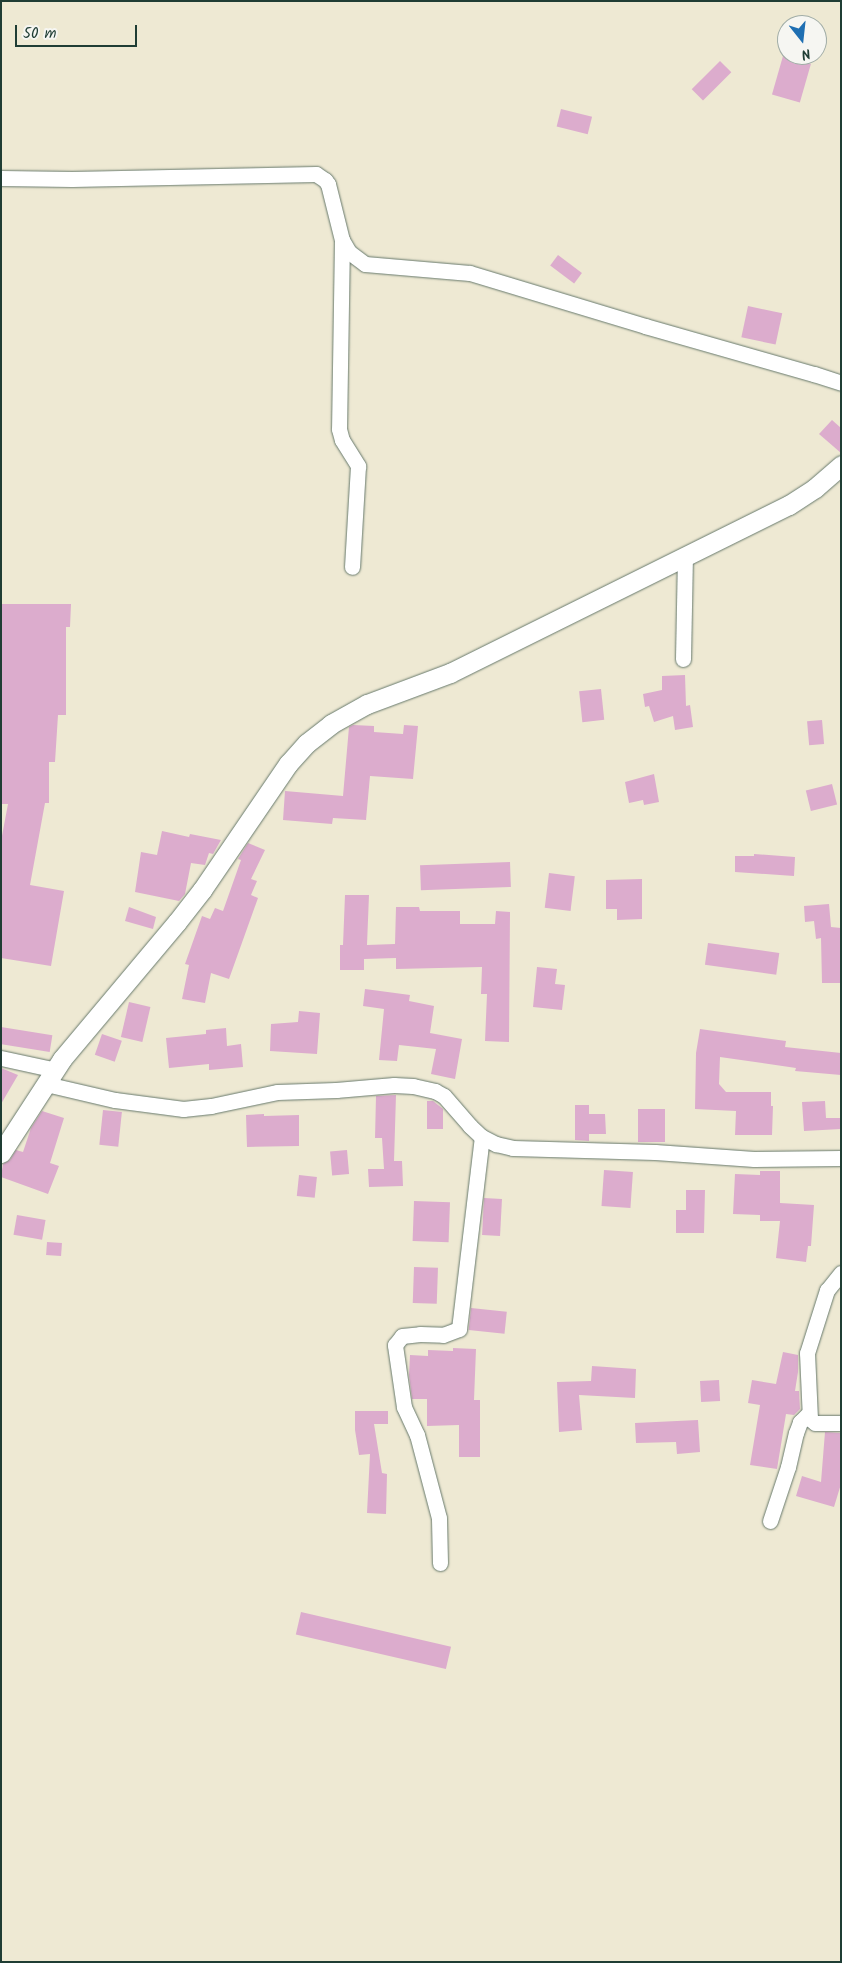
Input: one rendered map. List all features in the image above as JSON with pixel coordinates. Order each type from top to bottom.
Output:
[{"type":"street","points":[[1,178],[72,180],[316,174],[326,180],[342,240],[339,429],[344,445],[358,466],[352,567]]},
{"type":"street","points":[[342,240],[349,252],[365,264],[470,273],[645,326],[814,374],[841,384]]},
{"type":"street","points":[[1,1153],[51,1077],[96,1016],[202,890],[288,764],[307,743],[331,724],[367,704],[450,672],[789,505],[815,488],[841,466]]},
{"type":"street","points":[[683,660],[686,555]]},
{"type":"street","points":[[1,1058],[115,1100],[183,1109],[211,1106],[277,1092],[394,1085],[413,1086],[435,1091],[444,1096],[470,1126],[482,1136],[496,1144],[513,1148],[655,1152],[754,1159],[841,1158]]},
{"type":"street","points":[[440,1563],[439,1518],[419,1443],[404,1407],[395,1345],[402,1336],[420,1334],[442,1335],[459,1329],[482,1136]]},
{"type":"street","points":[[841,1273],[827,1290],[808,1353],[808,1414],[811,1421],[815,1423],[841,1423]]},
{"type":"street","points":[[770,1521],[788,1467],[800,1422],[808,1414]]},
{"type":"building","points":[[720,61],[731,72],[703,101],[692,89]]},
{"type":"building","points":[[780,65],[811,65],[800,102],[772,94]]},
{"type":"building","points":[[561,109],[592,117],[588,134],[557,126]]},
{"type":"building","points":[[558,255],[582,273],[574,283],[550,265]]},
{"type":"building","points":[[748,306],[782,313],[776,345],[741,337]]},
{"type":"building","points":[[832,420],[841,428],[841,453],[819,434]]},
{"type":"building","points":[[1,604],[71,604],[70,627],[66,627],[66,715],[58,715],[55,762],[49,762],[49,803],[45,803],[30,885],[64,891],[51,966],[1,958],[1,841],[8,804],[1,804]]},
{"type":"building","points":[[685,675],[686,706],[690,705],[693,727],[675,730],[673,716],[654,722],[649,706],[645,707],[643,694],[662,690],[662,676]]},
{"type":"building","points":[[601,689],[604,720],[582,722],[579,691]]},
{"type":"building","points":[[822,720],[824,744],[809,745],[807,721]]},
{"type":"building","points":[[353,725],[374,726],[374,732],[403,734],[404,725],[418,726],[413,779],[370,776],[366,820],[333,818],[332,824],[283,820],[285,791],[343,796],[349,727]]},
{"type":"building","points":[[654,774],[659,802],[644,805],[643,800],[629,803],[625,782]]},
{"type":"building","points":[[832,784],[837,804],[811,811],[806,791]]},
{"type":"building","points":[[162,831],[189,837],[190,834],[221,840],[213,854],[209,853],[205,865],[191,863],[185,894],[179,901],[135,892],[141,852],[157,855]]},
{"type":"building","points":[[248,843],[265,850],[251,879],[257,881],[251,895],[258,898],[229,979],[211,973],[205,1003],[182,999],[189,965],[185,964],[202,916],[210,919],[215,908],[223,911],[241,860],[238,859]]},
{"type":"building","points":[[754,854],[795,857],[794,876],[735,872],[735,856],[754,856]]},
{"type":"building","points":[[510,862],[511,887],[421,890],[420,865]]},
{"type":"building","points":[[549,873],[575,876],[571,911],[545,908]]},
{"type":"building","points":[[642,879],[642,919],[617,920],[617,909],[606,909],[606,880]]},
{"type":"building","points":[[345,895],[369,895],[367,945],[395,944],[396,907],[419,907],[420,911],[460,911],[460,924],[495,924],[496,911],[510,912],[509,1042],[485,1041],[487,994],[481,994],[482,967],[396,969],[396,958],[364,959],[364,970],[340,970],[340,945],[343,945]]},
{"type":"building","points":[[829,904],[831,927],[841,928],[841,983],[822,983],[821,938],[816,939],[814,921],[805,922],[804,906]]},
{"type":"building","points":[[129,907],[156,917],[153,929],[125,921]]},
{"type":"building","points":[[708,943],[779,953],[776,975],[705,965]]},
{"type":"building","points":[[537,967],[557,969],[555,984],[565,985],[562,1010],[533,1007]]},
{"type":"building","points":[[365,989],[410,995],[409,1001],[434,1006],[430,1033],[462,1039],[455,1079],[431,1074],[436,1049],[399,1045],[397,1061],[379,1060],[384,1009],[363,1006]]},
{"type":"building","points":[[129,1002],[150,1007],[142,1042],[121,1037]]},
{"type":"building","points":[[299,1011],[320,1013],[317,1054],[270,1051],[271,1024],[298,1022]]},
{"type":"building","points":[[1,1027],[52,1035],[50,1052],[1,1044]]},
{"type":"building","points":[[226,1028],[227,1046],[241,1044],[243,1067],[209,1070],[209,1064],[169,1068],[166,1038],[206,1034],[206,1030]]},
{"type":"building","points":[[700,1029],[786,1041],[785,1047],[841,1053],[841,1075],[795,1071],[796,1068],[720,1057],[719,1084],[726,1092],[771,1092],[771,1106],[773,1106],[772,1135],[735,1135],[736,1111],[695,1109],[696,1053]]},
{"type":"building","points":[[102,1034],[122,1041],[115,1062],[95,1055]]},
{"type":"building","points":[[1,1068],[18,1075],[1,1104]]},
{"type":"building","points":[[396,1095],[394,1161],[402,1161],[403,1186],[369,1187],[368,1169],[384,1169],[382,1138],[375,1138],[376,1096]]},
{"type":"building","points":[[427,1101],[433,1101],[443,1109],[443,1129],[427,1129]]},
{"type":"building","points":[[825,1101],[826,1118],[841,1118],[841,1129],[804,1131],[802,1102]]},
{"type":"building","points":[[575,1105],[589,1105],[589,1114],[605,1114],[606,1134],[589,1134],[589,1141],[575,1140]]},
{"type":"building","points":[[638,1109],[665,1109],[665,1142],[638,1142]]},
{"type":"building","points":[[103,1110],[122,1112],[118,1147],[99,1145]]},
{"type":"building","points":[[42,1111],[64,1118],[50,1163],[59,1166],[48,1194],[1,1177],[3,1164],[10,1160],[16,1150],[23,1152],[31,1128]]},
{"type":"building","points":[[264,1114],[264,1116],[299,1115],[299,1146],[247,1147],[246,1115]]},
{"type":"building","points":[[347,1150],[349,1174],[332,1175],[330,1151]]},
{"type":"building","points":[[604,1170],[633,1172],[630,1208],[601,1206]]},
{"type":"building","points":[[760,1171],[780,1171],[780,1203],[814,1205],[811,1246],[808,1246],[806,1262],[776,1258],[780,1221],[760,1221],[760,1215],[733,1214],[735,1174],[760,1175]]},
{"type":"building","points":[[299,1175],[317,1177],[315,1198],[297,1196]]},
{"type":"building","points":[[686,1190],[705,1190],[704,1233],[676,1233],[676,1210],[686,1210]]},
{"type":"building","points":[[484,1198],[502,1199],[500,1236],[482,1235]]},
{"type":"building","points":[[414,1201],[450,1202],[449,1242],[413,1241]]},
{"type":"building","points":[[17,1215],[46,1220],[42,1240],[14,1235]]},
{"type":"building","points":[[47,1242],[62,1243],[61,1256],[46,1255]]},
{"type":"building","points":[[414,1267],[438,1268],[437,1304],[413,1303]]},
{"type":"building","points":[[471,1308],[507,1312],[505,1334],[469,1330]]},
{"type":"building","points":[[453,1348],[476,1349],[474,1400],[480,1400],[480,1457],[459,1457],[459,1425],[427,1426],[427,1399],[412,1399],[409,1375],[410,1355],[428,1356],[428,1350],[453,1351]]},
{"type":"building","points":[[783,1352],[798,1355],[795,1391],[799,1391],[800,1409],[794,1415],[786,1414],[777,1469],[750,1465],[760,1405],[748,1403],[752,1380],[776,1384]]},
{"type":"building","points":[[592,1366],[636,1369],[635,1398],[579,1395],[582,1430],[559,1432],[557,1382],[591,1381]]},
{"type":"building","points":[[719,1380],[720,1401],[701,1402],[700,1381]]},
{"type":"building","points":[[355,1411],[388,1411],[388,1424],[374,1424],[382,1473],[387,1474],[386,1514],[367,1513],[370,1454],[359,1455],[355,1430]]},
{"type":"building","points":[[698,1420],[700,1452],[677,1454],[676,1442],[636,1443],[635,1423]]},
{"type":"building","points":[[825,1432],[841,1433],[841,1484],[834,1507],[796,1496],[802,1476],[821,1482]]},
{"type":"building","points":[[301,1612],[451,1647],[446,1669],[296,1634]]}]
